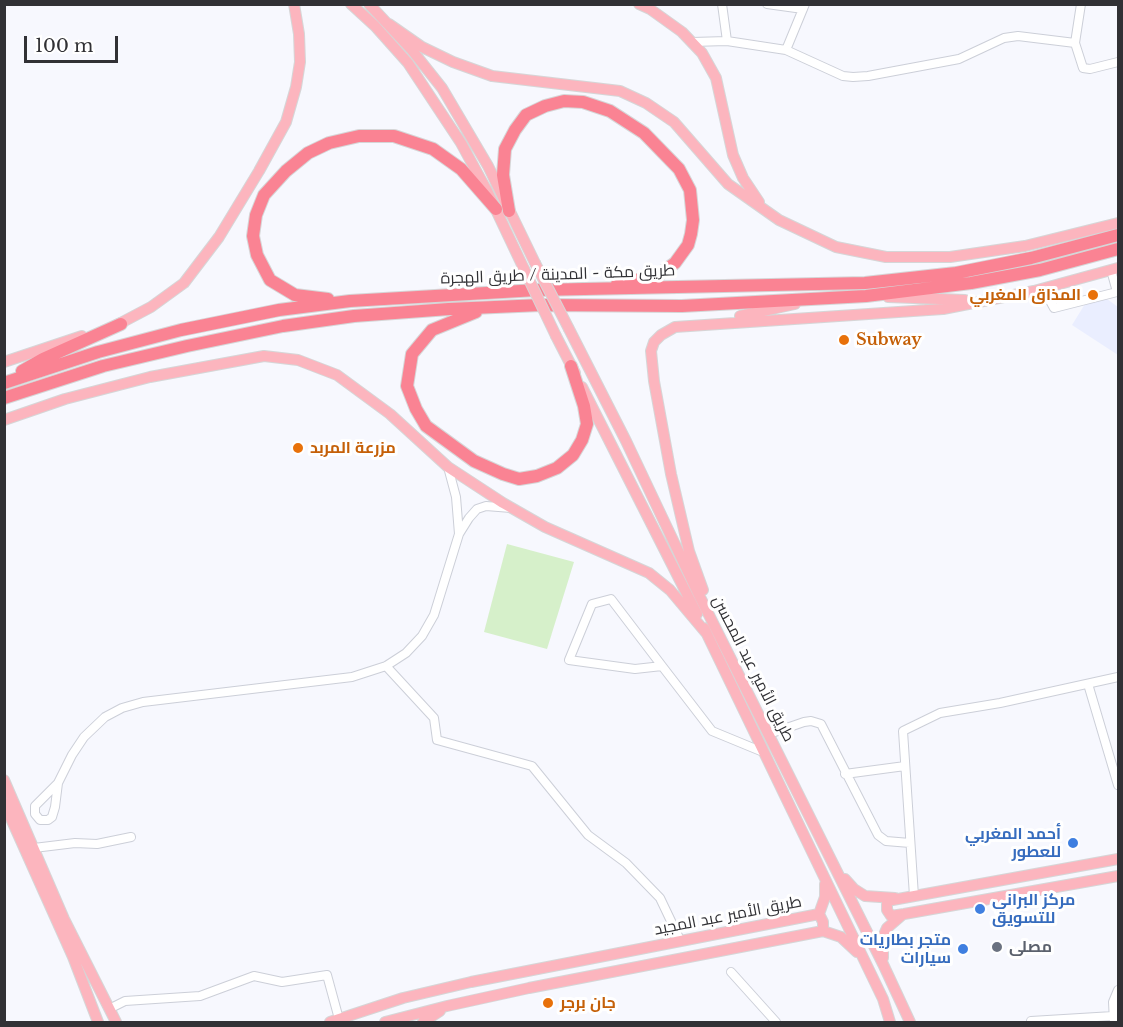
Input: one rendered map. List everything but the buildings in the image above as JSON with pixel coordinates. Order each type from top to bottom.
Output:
[{"type":"highway","points":[[509,211],[503,175],[506,149],[515,130],[526,115],[545,106],[564,101],[583,102],[610,111],[644,133],[679,169],[690,190],[693,220],[688,245],[675,263],[657,276],[586,290]]},
{"type":"highway","points":[[350,301],[295,295],[270,280],[257,255],[253,237],[256,215],[264,195],[286,171],[308,153],[329,143],[359,136],[394,136],[433,149],[461,169],[496,210]]},
{"type":"highway","name":"طريق مكة - المدينة / طريق الهجرة","points":[[4,382],[98,352],[181,330],[279,310],[350,301],[537,290],[865,283],[956,273],[1031,258],[1119,235]]},
{"type":"highway","points":[[814,299],[866,296],[971,283],[1029,272],[1119,249]]},
{"type":"highway","name":"طريق مكة - المدينة / طريق الهجرة","points":[[4,398],[103,366],[282,326],[354,316],[541,305],[682,306],[814,299]]},
{"type":"highway","points":[[493,307],[432,330],[412,354],[407,386],[426,426],[474,461],[503,474],[519,479],[537,476],[557,468],[573,454],[582,440],[587,424],[585,406],[571,366]]},
{"type":"highway","points":[[4,382],[43,359],[121,324]]},
{"type":"main road","points":[[4,362],[121,324],[184,283],[219,237],[286,122],[300,62],[299,34],[294,4]]},
{"type":"main road","name":"طريق الأمير عبد المحسن","points":[[351,4],[375,26],[408,63],[460,143],[496,210],[556,336],[707,634],[883,999],[890,1023]]},
{"type":"main road","points":[[369,4],[389,24],[422,47],[453,62],[492,76],[620,91],[646,103],[674,122],[728,184],[779,220],[836,247],[886,257],[950,257],[1025,246],[1119,223]]},
{"type":"main road","points":[[639,4],[650,9],[682,32],[702,53],[716,78],[732,151],[743,178],[762,207]]},
{"type":"main road","name":"طريق الأمير عبد المحسن","points":[[389,24],[442,88],[478,146],[839,873],[910,1023]]},
{"type":"main road","points":[[713,165],[728,167],[732,151]]},
{"type":"main road","points":[[716,627],[689,551],[669,464],[651,351],[654,342],[661,335],[675,327],[702,324],[943,309],[1043,288],[1115,269]]},
{"type":"main road","points":[[866,296],[986,301]]},
{"type":"main road","points":[[702,324],[814,299]]},
{"type":"main road","points":[[4,420],[65,399],[150,377],[264,356],[298,360],[337,375],[390,414],[448,467],[511,508],[545,527],[649,573],[670,590],[707,634]]},
{"type":"main road","points":[[4,780],[64,919],[116,1023]]},
{"type":"main road","points":[[4,803],[74,957],[98,1023]]},
{"type":"main road","points":[[1119,858],[887,901],[887,910],[891,916],[1119,876]]},
{"type":"main road","points":[[839,873],[854,889],[865,896],[901,898]]},
{"type":"main road","points":[[819,914],[825,897],[825,880]]},
{"type":"main road","name":"طريق الأمير عبد المجيد","points":[[335,1021],[403,998],[471,982],[819,914],[823,922],[823,931],[447,1006],[385,1023]]},
{"type":"main road","points":[[883,964],[881,947],[883,937],[887,928],[904,914]]},
{"type":"main road","points":[[823,931],[841,937],[862,957]]},
{"type":"main road","points":[[423,1023],[447,1006]]},
{"type":"street","points":[[722,4],[727,41]]},
{"type":"street","points":[[767,4],[804,7],[786,50]]},
{"type":"street","points":[[1081,4],[1076,43],[1083,68],[1090,69],[1119,62]]},
{"type":"street","points":[[692,42],[727,41],[786,50],[843,76],[853,77],[959,59],[1004,38],[1018,36],[1076,43]]},
{"type":"street","points":[[1043,288],[1054,308],[1117,292],[1115,269]]},
{"type":"street","points":[[448,467],[456,497],[459,534]]},
{"type":"street","points":[[58,783],[84,737],[105,717],[122,708],[143,702],[351,677],[386,666],[406,653],[422,636],[434,615],[459,534],[477,509],[486,506],[511,508]]},
{"type":"street","points":[[662,666],[635,669],[569,660],[592,604],[611,599],[712,730],[763,752]]},
{"type":"street","points":[[386,666],[434,718],[437,740],[532,766],[588,835],[626,863],[660,898],[680,940]]},
{"type":"street","points":[[914,896],[903,731],[940,713],[1000,703],[1119,676]]},
{"type":"street","points":[[1088,684],[1119,785]]},
{"type":"street","points":[[769,734],[804,722],[817,722],[824,731],[878,835],[886,841],[910,843]]},
{"type":"street","points":[[845,774],[906,766]]},
{"type":"street","points":[[34,848],[75,843],[98,844],[131,837]]},
{"type":"street","points":[[731,972],[776,1023]]},
{"type":"street","points":[[109,1009],[125,1001],[200,996],[254,976],[282,982],[327,975],[335,1021]]},
{"type":"street","points":[[1031,1021],[1114,1019],[1113,1002],[1119,990]]},
{"type":"shaded area","points":[[1107,299],[1118,307],[1118,355],[1072,325],[1085,304]]},
{"type":"green space","points":[[507,544],[574,562],[547,649],[484,632]]},
{"type":"place","name":"المذاق المغربي","points":[[1093,295]]},
{"type":"place","name":"Subway","points":[[844,340]]},
{"type":"place","name":"مزرعة المربد","points":[[298,448]]},
{"type":"place","name":"أحمد المغربي للعطور","points":[[1073,843]]},
{"type":"place","name":"مركز البراني للتسويق","points":[[980,909]]},
{"type":"place","name":"مصلى","points":[[997,947]]},
{"type":"place","name":"متجر بطاريات سيارات","points":[[963,949]]},
{"type":"place","name":"جان برجر","points":[[548,1003]]}]
